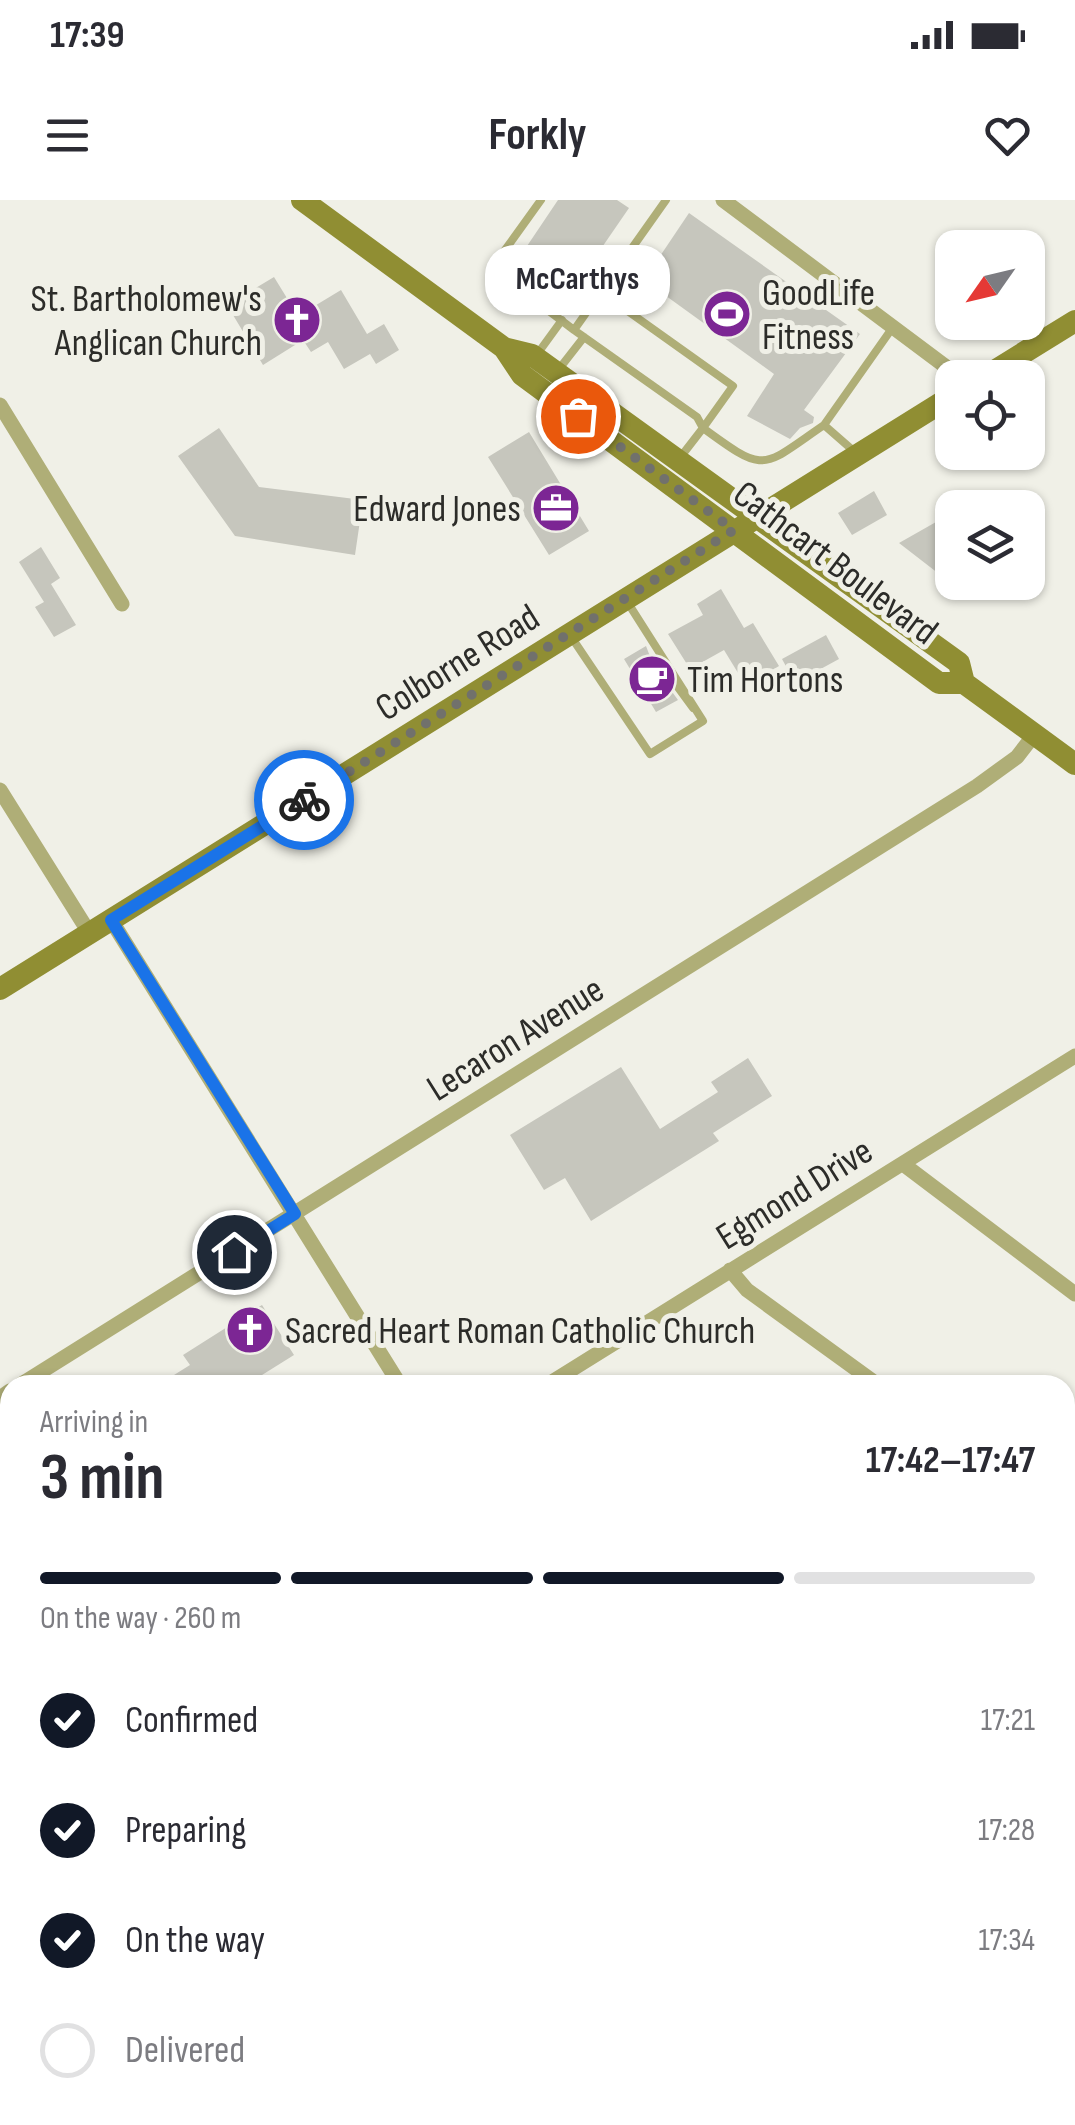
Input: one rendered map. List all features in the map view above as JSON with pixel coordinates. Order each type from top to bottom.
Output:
[{"type":"main road","points":[[302,200],[504,348]]},
{"type":"main road","points":[[1012,360],[1075,321]]},
{"type":"main road","name":"Cathcart Boulevard","points":[[504,348],[536,357],[959,663],[964,684],[939,682],[522,375],[504,348]]},
{"type":"main road","name":"Colborne Road","points":[[0,989],[935,406]]},
{"type":"main road","points":[[964,684],[1075,764]]},
{"type":"street","points":[[723,200],[937,360]]},
{"type":"street","points":[[0,405],[122,604]]},
{"type":"street","name":"Lecaron Avenue","points":[[36,1375],[977,786],[1017,757],[1034,735]]},
{"type":"street","points":[[0,790],[90,934]]},
{"type":"street","points":[[111,920],[394,1375]]},
{"type":"street","name":"Egmond Drive","points":[[562,1375],[1075,1056]]},
{"type":"street","points":[[903,1164],[1075,1294]]},
{"type":"street","points":[[730,1270],[746,1290],[864,1375]]},
{"type":"lane","points":[[542,200],[492,268],[697,417],[703,428],[757,464],[770,462],[824,425],[893,327]]},
{"type":"lane","points":[[574,330],[662,202]]},
{"type":"lane","points":[[601,292],[733,386],[678,460]]},
{"type":"lane","points":[[536,357],[562,320]]},
{"type":"lane","points":[[556,372],[584,336]]},
{"type":"lane","points":[[824,425],[857,454]]},
{"type":"lane","points":[[569,634],[650,754],[703,720],[625,599]]},
{"type":"building","points":[[558,200],[617,200],[629,208],[574,288],[523,252]]},
{"type":"building","points":[[689,213],[860,334],[804,410],[814,417],[813,423],[800,428],[790,439],[747,416],[774,374],[644,280]]},
{"type":"building","name":"St. Bartholomew's Anglican Church","points":[[274,277],[298,316],[341,290],[367,334],[384,324],[399,350],[376,364],[370,354],[344,369],[328,342],[311,352],[303,340],[263,365],[227,305]]},
{"type":"building","points":[[219,428],[259,487],[363,500],[355,555],[235,536],[178,456]]},
{"type":"building","points":[[529,432],[589,531],[549,555],[488,457]]},
{"type":"building","points":[[874,491],[887,515],[852,535],[838,513]]},
{"type":"building","points":[[935,523],[935,571],[899,543]]},
{"type":"building","points":[[41,547],[60,578],[51,584],[76,625],[54,637],[35,607],[44,602],[19,562]]},
{"type":"building","points":[[721,589],[744,628],[753,623],[779,666],[746,686],[724,650],[690,669],[668,634],[703,615],[697,604]]},
{"type":"building","points":[[826,635],[839,659],[795,683],[782,659]]},
{"type":"building","name":"Tim Hortons","points":[[646,646],[654,667],[678,700],[656,712],[624,659]]},
{"type":"building","points":[[748,1058],[772,1096],[713,1133],[719,1141],[591,1221],[565,1178],[544,1190],[510,1135],[621,1067],[660,1129],[718,1092],[711,1082]]},
{"type":"building","name":"Sacred Heart Roman Catholic Church","points":[[262,1305],[294,1355],[262,1375],[174,1375],[190,1365],[183,1355]]},
{"type":"way so far","points":[[304,800],[734,530],[578,416]]},
{"type":"place","name":"GoodLife Fitness","points":[[727,314]]},
{"type":"place","name":"St. Bartholomew's Anglican Church","points":[[297,320]]},
{"type":"place","name":"McCarthys","points":[[578,416]]},
{"type":"place","name":"Edward Jones","points":[[556,508]]},
{"type":"place","name":"Tim Hortons","points":[[652,679]]},
{"type":"place","name":"Sacred Heart Roman Catholic Church","points":[[250,1330]]},
{"type":"route","points":[[234,1252],[295,1214],[111,920],[304,800]]}]
